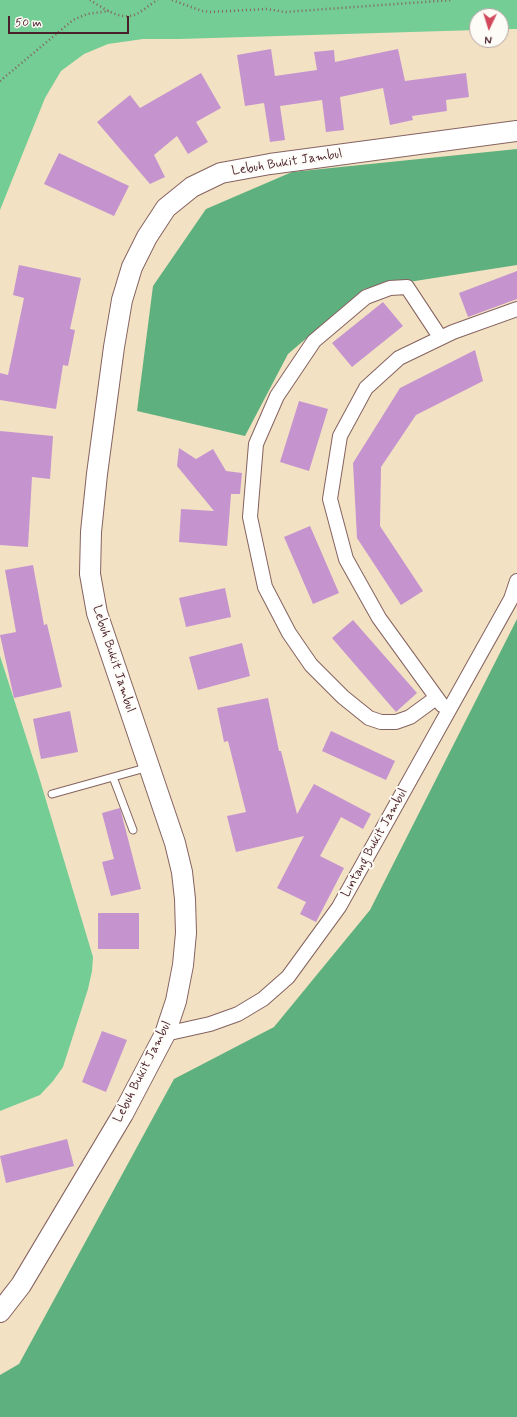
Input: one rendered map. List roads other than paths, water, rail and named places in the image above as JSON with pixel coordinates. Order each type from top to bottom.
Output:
[{"type":"main road","name":"Lebuh Bukit Jambul","points":[[0,1312],[21,1285],[123,1114],[165,1034],[176,1002],[183,965],[186,933],[185,899],[182,872],[175,843],[97,613],[90,574],[91,532],[97,474],[114,347],[122,300],[132,267],[147,237],[166,208],[192,187],[221,173],[270,164],[517,131]]},
{"type":"street","points":[[436,698],[410,717],[396,722],[380,722],[369,718],[343,697],[311,665],[288,633],[265,587],[250,517],[256,444],[277,396],[314,340],[366,296],[390,288],[407,287],[440,337]]},
{"type":"street","points":[[447,712],[379,618],[346,559],[330,499],[340,436],[366,388],[400,358],[440,337],[517,309]]},
{"type":"street","name":"Lintang Bukit Jambul","points":[[165,1034],[210,1024],[238,1014],[263,999],[288,977],[339,907],[511,599],[517,580]]},
{"type":"lane","points":[[52,794],[149,766]]},
{"type":"lane","points":[[113,777],[133,830]]}]
